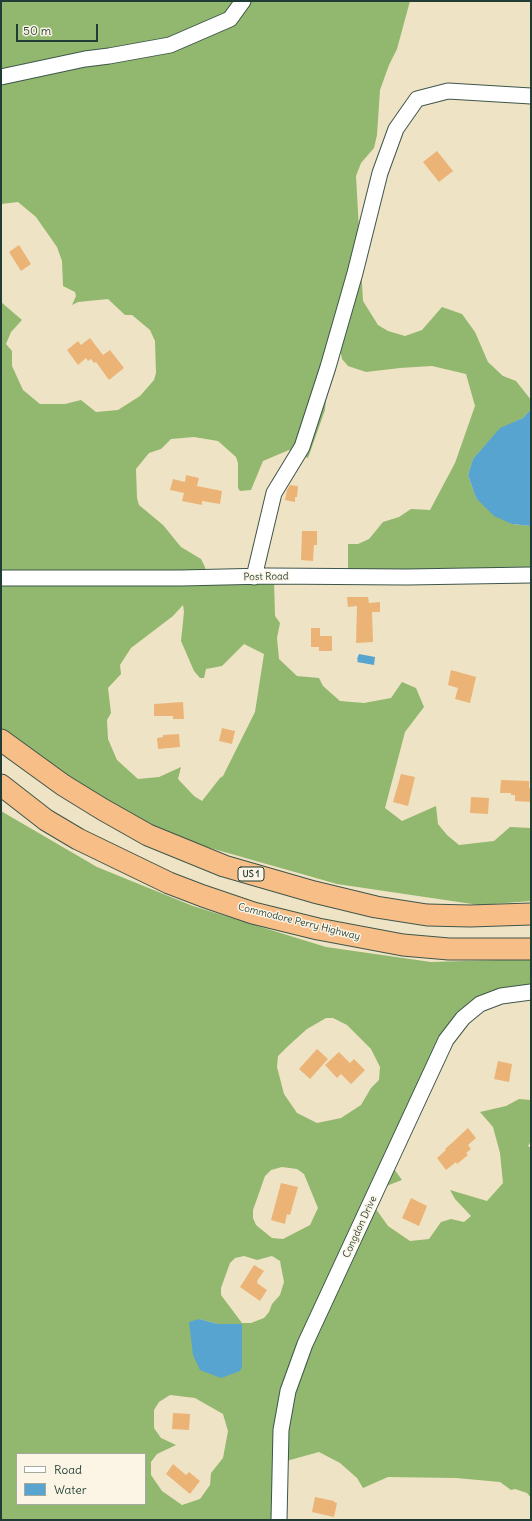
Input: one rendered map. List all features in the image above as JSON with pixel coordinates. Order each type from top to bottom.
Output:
[{"type":"highway","name":"US 1","points":[[2,740],[63,785],[102,810],[148,835],[224,866],[337,898],[376,907],[427,915],[470,916],[531,914]]},
{"type":"highway","name":"Commodore Perry Highway","points":[[1,785],[46,820],[63,831],[169,883],[253,913],[318,930],[403,945],[450,949],[531,949]]},
{"type":"highway","points":[[318,930],[351,924],[353,915],[350,910],[337,898]]},
{"type":"highway","points":[[372,940],[366,926],[366,916],[376,907]]},
{"type":"street","points":[[1,77],[85,59],[170,45],[230,19],[243,1]]},
{"type":"street","points":[[254,577],[274,493],[302,447],[328,367],[355,272],[380,173],[396,129],[417,99],[448,91],[531,96]]},
{"type":"street","name":"Post Road","points":[[1,578],[407,577],[531,575]]},
{"type":"street","name":"Congdon Drive","points":[[279,1520],[281,1430],[288,1391],[305,1344],[446,1040],[463,1018],[480,1004],[502,996],[531,992]]},
{"type":"green space","points":[[1,1],[410,1],[397,49],[389,65],[380,90],[377,135],[374,148],[361,163],[356,176],[363,301],[378,325],[388,331],[405,336],[422,330],[442,307],[462,314],[475,332],[488,362],[503,376],[516,381],[531,400],[531,409],[523,418],[500,429],[473,459],[468,475],[476,498],[512,524],[531,526],[531,576],[348,577],[348,544],[358,544],[369,539],[383,522],[399,517],[411,509],[430,510],[455,463],[475,406],[466,374],[432,366],[366,372],[348,366],[342,359],[340,349],[322,371],[326,399],[325,410],[308,458],[289,450],[263,461],[251,490],[240,491],[238,488],[238,463],[236,457],[218,441],[194,437],[171,439],[161,449],[149,453],[136,469],[137,498],[139,505],[163,525],[181,547],[201,559],[205,567],[206,577],[274,580],[275,616],[280,623],[277,638],[279,659],[297,676],[319,678],[323,686],[340,701],[364,703],[391,698],[402,682],[416,688],[424,707],[405,732],[385,808],[402,821],[436,806],[438,824],[447,835],[459,845],[494,841],[510,827],[531,828],[531,901],[479,905],[337,884],[168,836],[104,803],[13,739],[1,728],[1,302],[22,320],[11,332],[6,344],[12,351],[12,366],[23,390],[40,404],[65,404],[81,400],[96,412],[118,410],[140,396],[154,380],[156,373],[155,341],[150,330],[132,315],[125,315],[108,299],[78,302],[72,305],[76,296],[75,292],[63,286],[62,261],[57,247],[36,217],[18,202],[1,204]],"holes":[[[183,605],[184,612],[181,641],[194,671],[200,678],[204,678],[206,669],[222,666],[244,644],[264,654],[255,712],[223,776],[202,801],[194,796],[178,779],[181,767],[159,777],[138,779],[117,760],[108,739],[107,720],[111,713],[108,688],[121,674],[120,665],[131,648],[173,616]]]},
{"type":"green space","points":[[1,811],[97,867],[193,906],[326,947],[431,962],[531,959],[531,992],[470,1011],[389,1162],[402,1180],[376,1190],[371,1202],[388,1226],[410,1241],[429,1239],[441,1222],[451,1219],[464,1222],[471,1216],[455,1199],[450,1190],[487,1201],[503,1183],[500,1153],[493,1127],[480,1112],[506,1106],[519,1099],[531,1100],[531,1141],[528,1146],[531,1148],[531,1498],[527,1493],[515,1489],[511,1490],[500,1482],[456,1478],[388,1477],[363,1488],[357,1478],[340,1463],[319,1452],[279,1463],[277,1520],[1,1520]],"holes":[[[326,1018],[333,1018],[347,1025],[371,1049],[380,1067],[379,1080],[371,1088],[361,1105],[341,1118],[317,1123],[297,1113],[284,1094],[277,1067],[278,1056],[307,1029]],[[282,1167],[297,1169],[304,1174],[318,1208],[310,1225],[283,1239],[272,1238],[256,1225],[253,1218],[253,1210],[265,1176],[271,1170]],[[244,1256],[257,1260],[272,1256],[280,1261],[284,1282],[280,1295],[272,1304],[269,1312],[264,1318],[251,1323],[242,1323],[221,1295],[221,1288],[230,1263],[235,1258]],[[199,1319],[218,1324],[242,1324],[193,1355]],[[170,1395],[195,1398],[223,1414],[228,1431],[223,1458],[211,1473],[210,1485],[200,1499],[182,1505],[162,1491],[151,1475],[151,1462],[157,1454],[176,1445],[161,1438],[154,1428],[154,1410],[159,1402]]]},
{"type":"water","points":[[531,409],[531,526],[512,524],[494,516],[476,498],[468,475],[473,459],[500,428],[523,418]]},
{"type":"water","points":[[359,654],[375,657],[374,665],[357,662]]},
{"type":"water","points":[[199,1319],[218,1324],[242,1324],[242,1367],[240,1371],[221,1378],[200,1370],[193,1355],[189,1322]]},
{"type":"building","points":[[437,151],[453,171],[439,182],[423,162]]},
{"type":"building","points":[[19,245],[31,264],[21,271],[9,252]]},
{"type":"building","points":[[90,338],[103,355],[110,350],[124,368],[109,380],[96,362],[94,363],[91,359],[88,361],[86,358],[78,365],[67,350],[78,341],[81,345]]},
{"type":"building","points":[[186,475],[199,478],[197,486],[222,491],[220,504],[202,501],[202,505],[182,501],[184,493],[170,490],[173,479],[185,482]]},
{"type":"building","points":[[290,485],[298,486],[295,502],[285,500],[287,490]]},
{"type":"building","points":[[302,531],[317,531],[317,545],[314,545],[313,561],[301,560]]},
{"type":"building","points":[[347,597],[368,597],[369,603],[380,602],[380,612],[372,612],[373,642],[356,643],[357,606],[348,607]]},
{"type":"building","points":[[311,628],[320,628],[320,636],[332,636],[332,651],[319,651],[319,647],[311,647]]},
{"type":"building","points":[[451,670],[476,677],[470,703],[455,699],[458,688],[448,685]]},
{"type":"building","points":[[183,702],[184,719],[173,719],[173,716],[154,716],[154,704]]},
{"type":"building","points":[[222,728],[235,731],[232,744],[219,741]]},
{"type":"building","points":[[179,734],[180,747],[158,749],[157,738],[163,737],[163,735]]},
{"type":"building","points":[[401,774],[415,777],[408,806],[393,802]]},
{"type":"building","points":[[501,780],[529,781],[529,788],[531,788],[531,802],[515,801],[515,795],[511,795],[511,793],[500,793]]},
{"type":"building","points":[[471,797],[489,798],[488,814],[470,813]]},
{"type":"building","points":[[317,1049],[328,1059],[310,1079],[299,1069]]},
{"type":"building","points":[[339,1052],[350,1063],[354,1059],[365,1070],[351,1084],[341,1074],[337,1078],[325,1065]]},
{"type":"building","points":[[498,1061],[512,1064],[509,1082],[494,1079]]},
{"type":"building","points":[[468,1128],[476,1138],[468,1145],[471,1149],[466,1153],[468,1155],[457,1164],[456,1162],[446,1170],[437,1158]]},
{"type":"building","points":[[281,1183],[298,1187],[290,1215],[287,1214],[285,1224],[271,1220]]},
{"type":"building","points":[[411,1198],[427,1206],[419,1226],[402,1218]]},
{"type":"building","points":[[254,1265],[264,1271],[257,1281],[257,1283],[267,1290],[260,1301],[240,1287]]},
{"type":"building","points":[[173,1413],[190,1414],[189,1430],[172,1429]]},
{"type":"building","points":[[173,1464],[186,1475],[189,1472],[200,1481],[190,1494],[166,1474]]},
{"type":"building","points":[[315,1497],[337,1503],[334,1517],[312,1512]]}]
